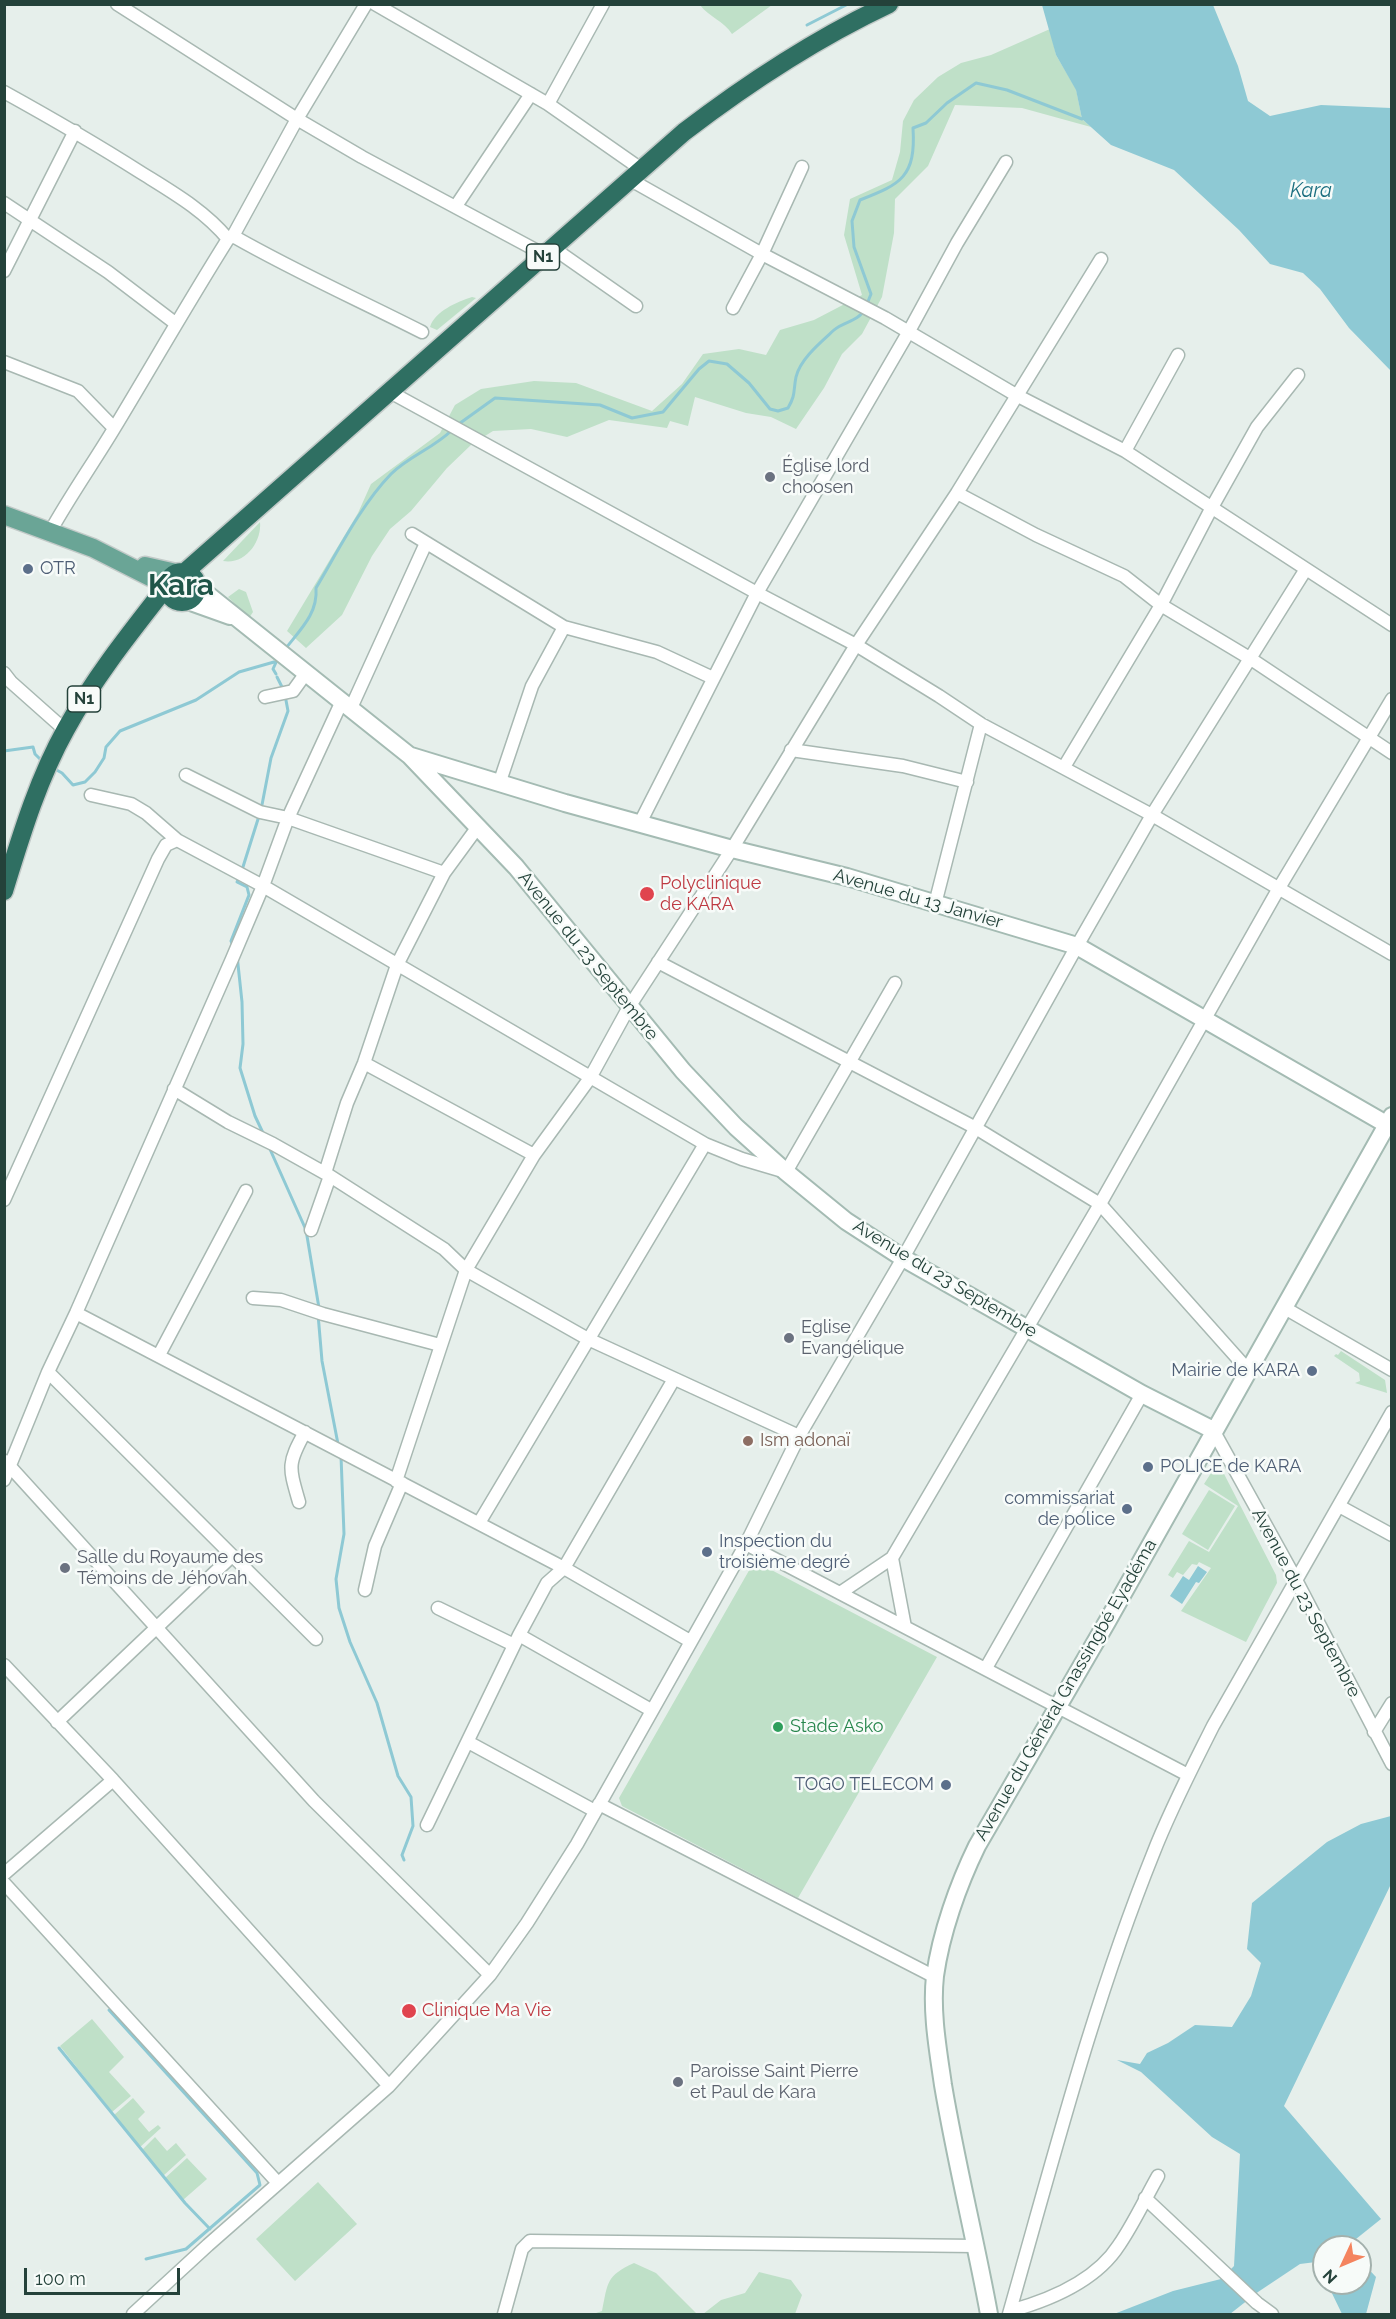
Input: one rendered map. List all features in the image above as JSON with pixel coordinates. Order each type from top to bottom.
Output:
[{"type":"highway","name":"N1","points":[[4,891],[22,834],[65,730],[96,679],[124,641],[182,586],[221,541],[635,174],[704,117],[822,39],[889,4]]},
{"type":"main road","points":[[4,515],[136,564],[182,586]]},
{"type":"main road","name":"Avenue du 23 Septembre","points":[[182,586],[237,618],[410,756],[516,867],[683,1071],[736,1127],[786,1172],[846,1221],[903,1258],[1142,1394],[1213,1430]]},
{"type":"main road","name":"Avenue du 13 Janvier","points":[[410,756],[500,784],[732,849],[847,877],[1077,946],[1390,1122]]},
{"type":"main road","name":"Avenue du Général Gnassingbé Eyadéma","points":[[988,2314],[948,2114],[934,2022],[935,1977],[962,1876],[1213,1430],[1390,1122]]},
{"type":"street","points":[[117,4],[297,119],[362,157],[549,252],[636,306]]},
{"type":"street","points":[[50,532],[175,323],[231,237],[297,119],[366,4]]},
{"type":"street","points":[[375,4],[548,104],[635,174],[762,254],[885,318],[1016,395],[1125,452],[1392,625]]},
{"type":"street","points":[[548,104],[603,4]]},
{"type":"street","points":[[4,93],[75,131],[206,216],[231,237],[293,270],[313,277],[422,332]]},
{"type":"street","points":[[456,206],[531,94]]},
{"type":"street","points":[[4,271],[75,131]]},
{"type":"street","points":[[640,823],[757,594],[908,333],[957,243],[1006,162]]},
{"type":"street","points":[[733,308],[762,254],[802,167]]},
{"type":"street","points":[[4,203],[108,272],[175,323]]},
{"type":"street","points":[[365,1590],[375,1546],[399,1482],[440,1345],[466,1270],[534,1155],[590,1078],[629,1007],[732,849],[856,645],[957,493],[1101,259]]},
{"type":"street","points":[[1125,452],[1178,355]]},
{"type":"street","points":[[4,362],[78,391],[114,428]]},
{"type":"street","points":[[1064,767],[1161,605],[1211,508],[1257,427],[1298,375]]},
{"type":"street","points":[[390,392],[757,594],[856,645],[981,724],[1152,815],[1392,954]]},
{"type":"street","points":[[957,493],[1036,535],[1124,576],[1161,605],[1251,659],[1392,753]]},
{"type":"street","points":[[412,534],[564,627],[657,652],[713,678]]},
{"type":"street","points":[[4,1480],[7,1464],[232,959],[263,886],[288,818],[426,543]]},
{"type":"street","points":[[133,2314],[389,2086],[490,1975],[527,1923],[577,1844],[746,1545],[799,1436],[903,1258],[974,1127],[1152,815],[1306,569]]},
{"type":"street","points":[[500,784],[532,686],[564,627]]},
{"type":"street","points":[[4,673],[65,730]]},
{"type":"street","points":[[265,697],[293,691],[306,673]]},
{"type":"street","points":[[840,1593],[892,1558],[1100,1204],[1279,888],[1392,699]]},
{"type":"street","points":[[935,904],[981,724]]},
{"type":"street","points":[[791,750],[903,766],[967,782]]},
{"type":"street","points":[[186,775],[260,812],[288,818],[444,873]]},
{"type":"street","points":[[91,795],[132,804],[177,840],[263,886],[705,1143],[742,1159],[786,1172],[895,983]]},
{"type":"street","points":[[311,1230],[347,1102],[364,1063],[397,965],[444,873],[477,828]]},
{"type":"street","points":[[4,1200],[158,859],[166,845],[177,840]]},
{"type":"street","points":[[658,962],[974,1127],[1100,1204],[1248,1370]]},
{"type":"street","points":[[364,1063],[534,1155]]},
{"type":"street","points":[[174,1089],[328,1175],[444,1249],[466,1270],[588,1339],[799,1436]]},
{"type":"street","points":[[479,1523],[705,1143]]},
{"type":"street","points":[[159,1355],[246,1191]]},
{"type":"street","points":[[253,1298],[281,1300],[323,1314],[440,1345]]},
{"type":"street","points":[[1283,1307],[1392,1370]]},
{"type":"street","points":[[76,1313],[564,1568],[690,1641]]},
{"type":"street","points":[[48,1372],[316,1639]]},
{"type":"street","points":[[427,1825],[547,1583],[564,1568],[674,1379]]},
{"type":"street","points":[[986,1668],[1142,1394]]},
{"type":"street","points":[[1010,2313],[1071,2095],[1123,1933],[1153,1853],[1188,1775],[1295,1578],[1392,1412]]},
{"type":"street","name":"Avenue du 23 Septembre","points":[[1213,1430],[1295,1578],[1392,1764]]},
{"type":"street","points":[[299,1502],[290,1467],[293,1453],[305,1432]]},
{"type":"street","points":[[7,1464],[314,1802],[490,1975]]},
{"type":"street","points":[[1339,1506],[1392,1535]]},
{"type":"street","points":[[746,1545],[1188,1775]]},
{"type":"street","points":[[57,1722],[232,1556]]},
{"type":"street","points":[[892,1558],[905,1627]]},
{"type":"street","points":[[438,1608],[517,1640],[651,1710]]},
{"type":"street","points":[[4,1665],[113,1780],[389,2086]]},
{"type":"street","points":[[1374,1732],[1392,1702]]},
{"type":"street","points":[[468,1742],[935,1977]]},
{"type":"street","points":[[4,1874],[113,1780]]},
{"type":"street","points":[[4,1883],[278,2183]]},
{"type":"street","points":[[1010,2313],[1070,2288],[1098,2269],[1119,2246],[1158,2176]]},
{"type":"street","points":[[1145,2198],[1257,2303],[1272,2314]]},
{"type":"street","points":[[504,2314],[522,2249],[530,2241],[976,2246]]},
{"type":"green space","points":[[700,5],[772,5],[732,34]]},
{"type":"green space","points":[[1050,29],[1056,55],[1076,89],[1082,119],[1091,127],[1022,108],[955,105],[928,166],[895,199],[894,233],[882,297],[862,334],[842,354],[824,388],[796,429],[771,417],[746,413],[695,397],[688,426],[670,421],[667,428],[609,420],[567,437],[531,429],[493,431],[472,444],[447,468],[411,511],[390,529],[372,556],[342,615],[306,648],[287,631],[358,513],[371,484],[440,433],[455,405],[481,389],[534,381],[576,383],[652,411],[682,384],[703,354],[739,349],[766,355],[780,330],[814,320],[862,295],[844,235],[850,199],[892,180],[900,152],[903,121],[914,100],[938,77],[961,63],[991,55]]},
{"type":"green space","points":[[472,297],[476,298],[437,330],[430,327],[437,316],[453,304]]},
{"type":"green space","points":[[260,522],[258,537],[251,550],[238,559],[223,561]]},
{"type":"green space","points":[[239,589],[246,592],[253,612],[249,618],[228,597]]},
{"type":"green space","points":[[1341,1351],[1385,1380],[1387,1393],[1355,1383],[1360,1381],[1359,1373],[1334,1356]]},
{"type":"green space","points":[[1213,1470],[1222,1470],[1276,1575],[1277,1583],[1246,1642],[1181,1611],[1211,1568],[1199,1562],[1197,1565],[1192,1564],[1183,1575],[1177,1572],[1173,1578],[1168,1575],[1189,1541],[1209,1552],[1238,1506],[1204,1484]]},
{"type":"green space","points":[[1209,1490],[1235,1506],[1208,1550],[1182,1534]]},
{"type":"green space","name":"Stade Asko","points":[[760,1564],[937,1657],[798,1898],[622,1806],[619,1798],[751,1567]]},
{"type":"green space","points":[[92,2019],[124,2057],[109,2072],[131,2096],[112,2112],[60,2046]]},
{"type":"green space","points":[[133,2098],[145,2112],[138,2119],[149,2132],[158,2125],[161,2128],[139,2148],[114,2115]]},
{"type":"green space","points":[[155,2137],[167,2151],[176,2143],[186,2155],[163,2176],[142,2150]]},
{"type":"green space","points":[[187,2158],[207,2179],[183,2200],[165,2178]]},
{"type":"green space","points":[[318,2182],[357,2224],[295,2281],[256,2239]]},
{"type":"green space","points":[[634,2263],[656,2273],[696,2313],[703,2314],[593,2314],[602,2311],[607,2286],[613,2276]]},
{"type":"green space","points":[[759,2272],[791,2280],[802,2295],[795,2314],[703,2314],[721,2300],[745,2293]]},
{"type":"water","name":"Kara","points":[[1042,5],[1213,5],[1238,66],[1248,101],[1270,116],[1321,105],[1391,108],[1391,371],[1349,328],[1320,289],[1303,273],[1270,264],[1239,230],[1174,170],[1111,145],[1082,119],[1076,90],[1056,55]]},
{"type":"water","points":[[1198,1566],[1207,1572],[1199,1583],[1196,1582],[1182,1604],[1170,1596],[1183,1576],[1189,1580]]},
{"type":"water","points":[[1391,1816],[1391,1884],[1284,2106],[1381,2219],[1361,2235],[1312,2235],[1312,2262],[1300,2264],[1230,2314],[1114,2314],[1173,2291],[1221,2279],[1234,2266],[1240,2154],[1212,2137],[1141,2072],[1117,2060],[1140,2064],[1147,2053],[1168,2043],[1195,2025],[1232,2027],[1251,1996],[1261,1963],[1247,1949],[1252,1903],[1327,1842],[1361,1824]]},
{"type":"water","points":[[1372,2273],[1376,2277],[1372,2292]]},
{"type":"water","points":[[1333,2295],[1371,2295],[1366,2314],[1342,2314]]},
{"type":"waterway","points":[[807,25],[848,4]]},
{"type":"waterway","points":[[867,304],[871,294],[854,247],[852,221],[860,200],[886,189],[903,176],[912,158],[913,128],[926,123],[947,103],[976,83],[1007,90],[1082,119]]},
{"type":"waterway","points":[[456,426],[495,398],[600,405],[632,418],[663,412],[699,369],[709,361],[727,364],[749,383],[770,409],[778,411],[788,408],[791,403],[798,370],[806,357],[834,330],[855,319],[864,310]]},
{"type":"waterway","points":[[286,648],[311,613],[316,588],[350,529],[380,486],[398,468],[452,430]]},
{"type":"waterway","points":[[276,674],[273,669],[278,658]]},
{"type":"waterway","points":[[53,768],[62,773],[73,785],[85,782],[95,772],[104,758],[106,747],[120,731],[196,700],[239,672],[274,662]]},
{"type":"waterway","points":[[277,677],[283,689]]},
{"type":"waterway","points":[[261,810],[271,758],[288,711],[285,695]]},
{"type":"waterway","points":[[4,751],[33,747],[35,754],[42,761]]},
{"type":"waterway","points":[[242,870],[259,816]]},
{"type":"waterway","points":[[233,946],[231,941],[249,895],[247,887],[237,882],[240,876]]},
{"type":"waterway","points":[[237,955],[242,1002],[243,1044],[240,1068],[255,1116],[264,1135]]},
{"type":"waterway","points":[[269,1147],[306,1230],[319,1308]]},
{"type":"waterway","points":[[318,1314],[322,1361],[338,1444]]},
{"type":"waterway","points":[[341,1456],[344,1534],[336,1579],[339,1608],[350,1642],[377,1703],[398,1776],[411,1797],[413,1826],[402,1855],[404,1860]]},
{"type":"waterway","points":[[109,2010],[257,2173],[260,2185],[186,2249],[146,2259]]},
{"type":"waterway","points":[[59,2048],[185,2203],[210,2229]]},
{"type":"place","name":"Église lord choosen","points":[[770,477]]},
{"type":"place","name":"OTR","points":[[28,569]]},
{"type":"place","name":"Polyclinique de KARA","points":[[647,894]]},
{"type":"place","name":"Eglise Evangélique","points":[[789,1338]]},
{"type":"place","name":"Mairie de KARA","points":[[1312,1371]]},
{"type":"place","name":"Ism adonaï","points":[[748,1441]]},
{"type":"place","name":"POLICE de KARA","points":[[1148,1467]]},
{"type":"place","name":"commissariat de police","points":[[1127,1509]]},
{"type":"place","name":"Inspection du troisième degré","points":[[707,1552]]},
{"type":"place","name":"Salle du Royaume des Témoins de Jéhovah","points":[[65,1568]]},
{"type":"place","name":"Stade Asko","points":[[778,1727]]},
{"type":"place","name":"TOGO TELECOM","points":[[946,1785]]},
{"type":"place","name":"Clinique Ma Vie","points":[[409,2011]]},
{"type":"place","name":"Paroisse Saint Pierre et Paul de Kara","points":[[678,2082]]},
{"type":"district","name":"Kara","points":[[181,586]]}]
